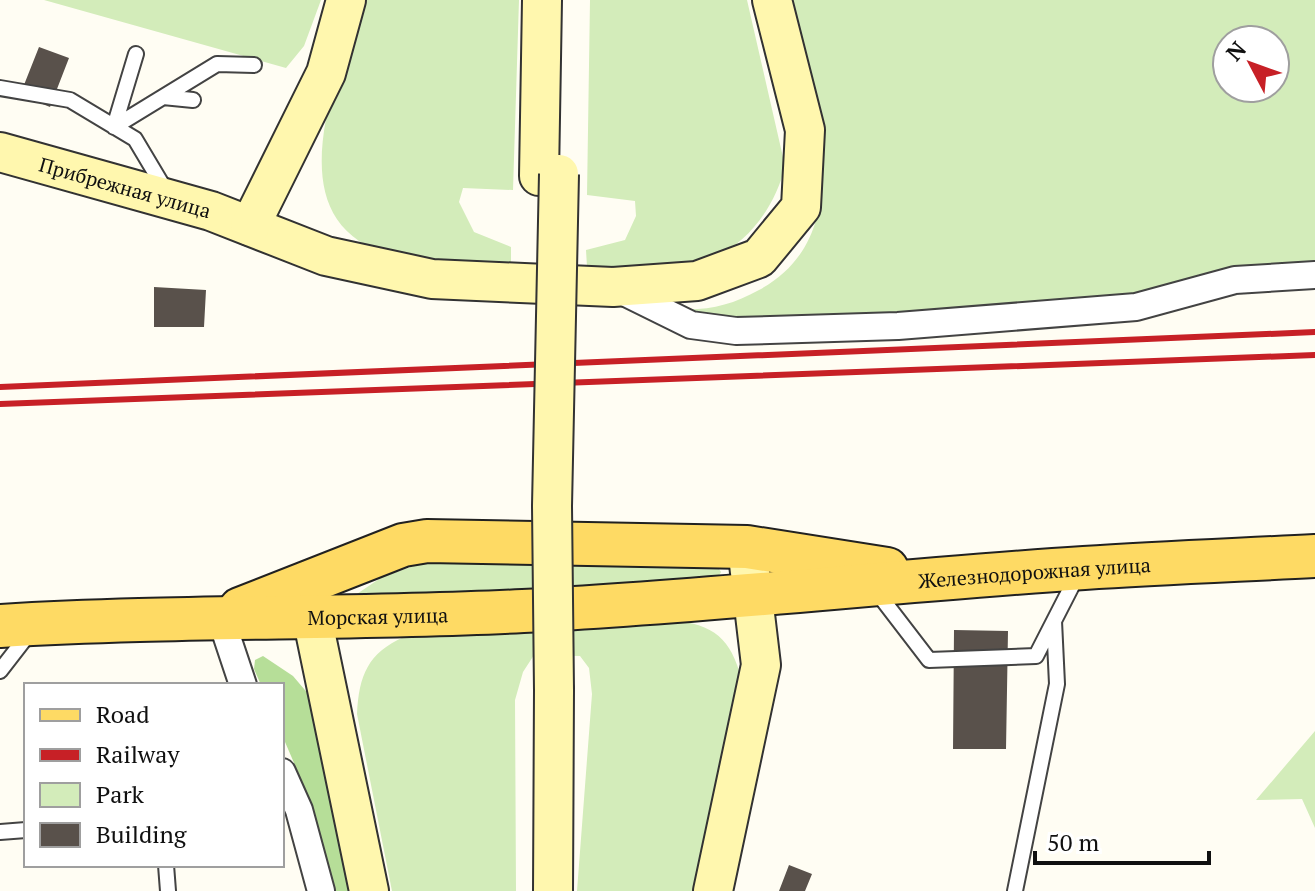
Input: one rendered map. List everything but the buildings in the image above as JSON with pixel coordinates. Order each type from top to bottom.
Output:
[{"type":"main road","points":[[250,226],[326,73],[346,0]]},
{"type":"main road","points":[[528,891],[552,506],[549,175],[542,0]]},
{"type":"main road","points":[[549,175],[564,0]]},
{"type":"main road","name":"Прибрежная улица","points":[[0,152],[171,199],[326,256],[432,279],[613,287],[697,281],[759,258],[801,207],[805,130],[772,0]]},
{"type":"main road","name":"Морская улица","points":[[308,601],[403,545],[427,541],[747,547],[953,580]]},
{"type":"main road","points":[[713,891],[761,665],[756,595],[747,547]]},
{"type":"main road","name":"Железнодорожная улица","points":[[756,595],[1081,568],[1315,556]]},
{"type":"main road","name":"Морская улица","points":[[18,625],[220,616],[308,601],[524,611],[756,595]]},
{"type":"main road","points":[[308,601],[369,891]]},
{"type":"main road","points":[[542,691],[553,891]]},
{"type":"street","points":[[613,287],[691,325],[736,331],[898,326],[1136,307],[1235,280],[1315,275]]},
{"type":"street","points":[[220,616],[242,683]]},
{"type":"street","points":[[284,782],[290,811],[321,891]]},
{"type":"lane","points":[[114,127],[136,54]]},
{"type":"lane","points":[[114,127],[217,64],[254,65]]},
{"type":"lane","points":[[0,88],[70,100],[135,139],[171,199]]},
{"type":"lane","points":[[163,97],[193,100]]},
{"type":"lane","points":[[873,587],[929,660],[1036,656],[1081,568]]},
{"type":"lane","points":[[1015,891],[1057,684],[1054,621]]},
{"type":"lane","points":[[0,671],[18,625]]},
{"type":"lane","points":[[0,832],[24,830]]},
{"type":"lane","points":[[166,867],[168,891]]},
{"type":"green space","points":[[44,0],[321,0],[304,46],[286,68]]},
{"type":"green space","points":[[359,0],[519,0],[513,190],[463,188],[459,202],[474,232],[511,247],[511,264],[418,261],[371,248],[341,225],[326,194],[322,158],[326,118]]},
{"type":"green space","points":[[590,0],[747,0],[785,166],[766,211],[745,236],[719,255],[677,264],[587,267],[586,250],[625,240],[636,216],[635,201],[587,195]]},
{"type":"green space","points":[[786,0],[1315,0],[1315,266],[1137,296],[775,325],[732,324],[677,309],[720,306],[759,290],[792,265],[812,233],[821,196],[821,157],[807,75]]},
{"type":"green space","points":[[437,558],[717,566],[721,572],[716,581],[348,600],[382,577]]},
{"type":"green space","points":[[678,621],[704,627],[722,640],[735,658],[743,684],[696,891],[577,891],[592,694],[589,668],[580,656],[534,655],[523,672],[515,700],[516,891],[392,891],[357,714],[363,677],[382,650],[404,637]]},
{"type":"green space","points":[[263,656],[293,676],[310,696],[353,891],[332,891],[313,807],[284,740],[284,683],[260,683],[254,669],[255,660]]},
{"type":"green space","points":[[1315,731],[1315,828],[1302,799],[1256,800]]},
{"type":"railway","points":[[0,387],[1315,332]]},
{"type":"railway","points":[[0,404],[1315,355]]}]
